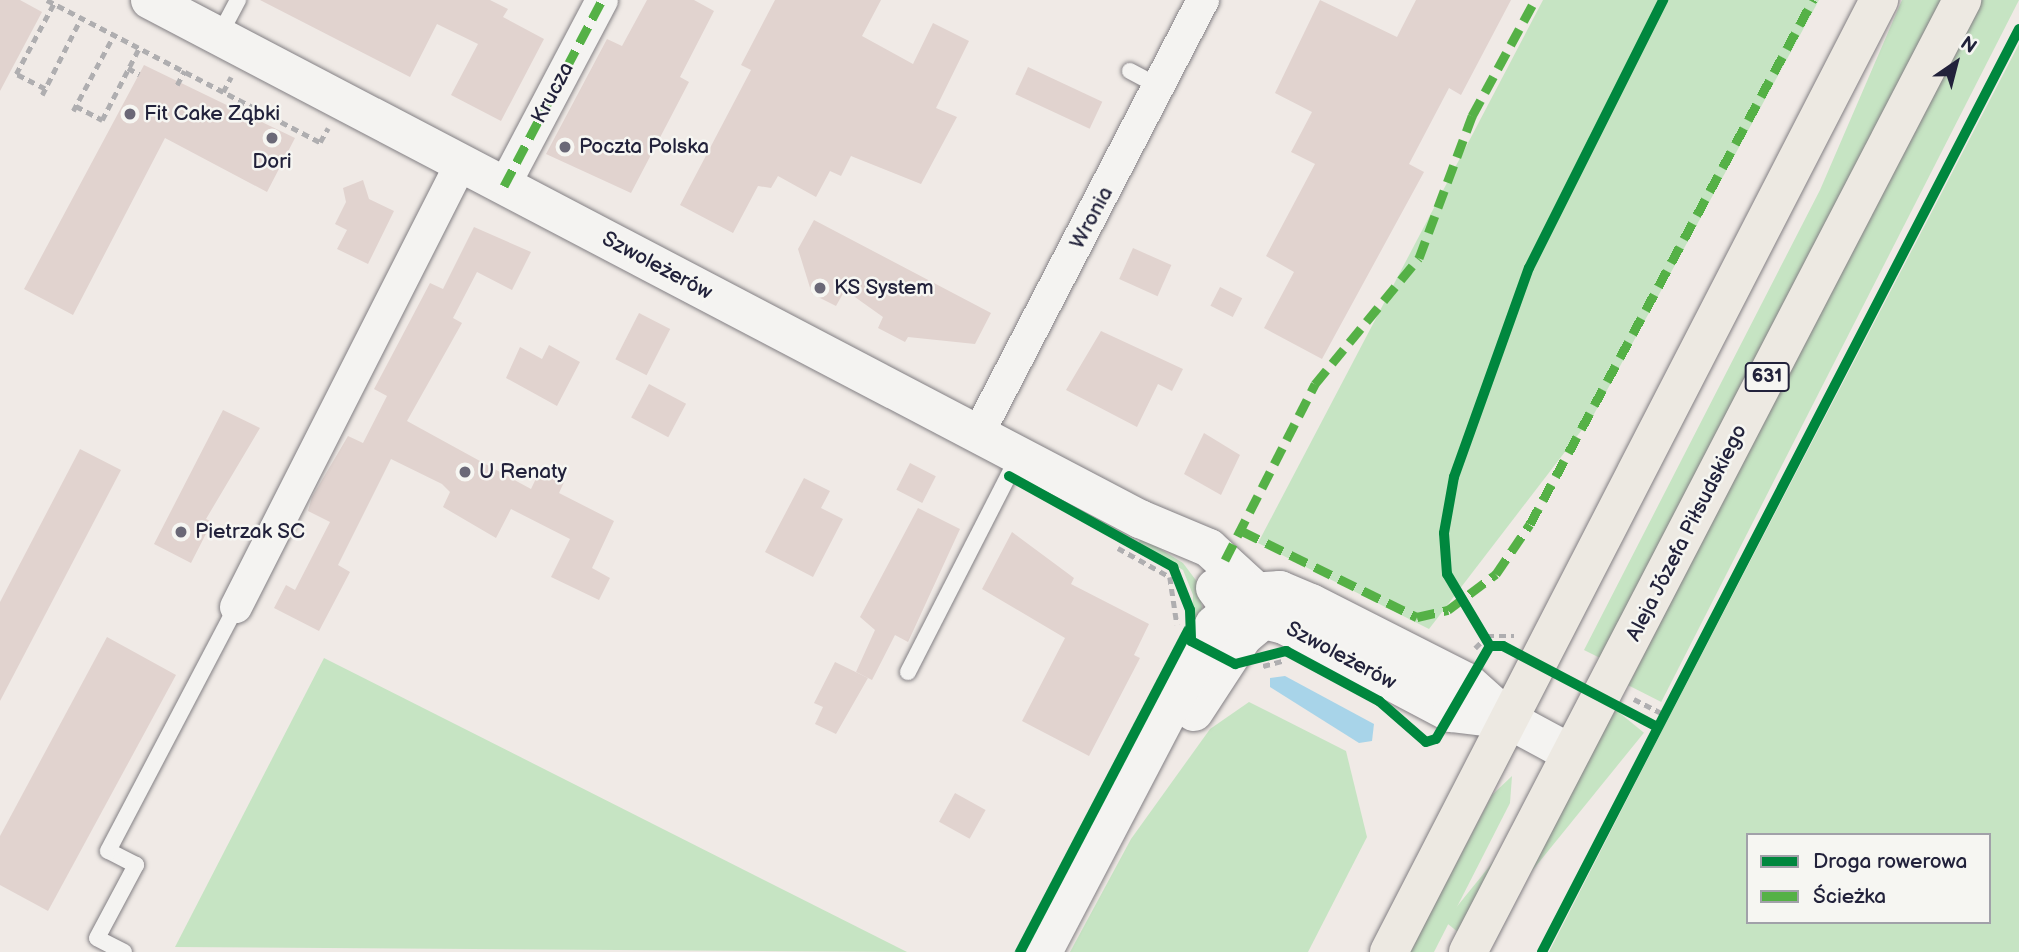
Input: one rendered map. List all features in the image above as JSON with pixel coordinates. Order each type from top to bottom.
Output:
[{"type":"main road","points":[[1389,952],[1508,720],[1526,651],[1879,0]]},
{"type":"main road","name":"Aleja Józefa Piłsudskiego","points":[[1468,952],[1570,753],[1613,696],[1962,0]]},
{"type":"street","name":"Szwoleżerów","points":[[150,0],[978,434],[1170,523],[1248,607],[1451,713],[1508,720],[1570,753]]},
{"type":"street","name":"Krucza","points":[[504,186],[602,0]]},
{"type":"street","name":"Wronia","points":[[978,434],[1203,0]]},
{"type":"street","points":[[236,607],[461,163]]},
{"type":"street","name":"Szwoleżerów","points":[[1248,607],[1293,594],[1466,668],[1508,720]]},
{"type":"street","points":[[1108,829],[1227,660],[1248,607]]},
{"type":"street","points":[[1043,952],[1108,829],[1127,782],[1248,607]]},
{"type":"lane","points":[[219,36],[238,0]]},
{"type":"lane","points":[[1130,71],[1160,87]]},
{"type":"lane","points":[[908,672],[1019,455]]},
{"type":"lane","points":[[124,952],[97,938],[136,865],[108,851],[236,607]]},
{"type":"path","points":[[54,4],[16,74],[43,92],[82,18]]},
{"type":"path","points":[[114,35],[75,108],[102,120],[139,48]]},
{"type":"path","points":[[128,68],[139,74]]},
{"type":"path","points":[[177,85],[184,71]]},
{"type":"path","points":[[1114,536],[1181,577],[1190,610],[1184,636]]},
{"type":"path","points":[[1478,626],[1487,642],[1526,651]]},
{"type":"path","points":[[1487,642],[1526,651]]},
{"type":"path","points":[[1466,668],[1487,642]]},
{"type":"path","points":[[1466,668],[1487,642]]},
{"type":"path","points":[[1227,660],[1235,664],[1286,651],[1297,657]]},
{"type":"path","points":[[1613,696],[1664,714]]},
{"type":"path","points":[[1613,696],[1657,727]]},
{"type":"green space","points":[[1543,0],[1819,0],[1594,414],[1429,629],[1258,543]]},
{"type":"green space","points":[[1902,0],[1942,0],[1602,659],[1584,650],[1820,190]]},
{"type":"green space","points":[[1977,0],[2019,0],[1661,702],[1628,685]]},
{"type":"green space","points":[[2019,44],[2019,952],[1549,952],[1665,725]]},
{"type":"green space","points":[[1141,537],[1183,563],[1198,583],[1203,614],[1192,630],[1193,595],[1183,570],[1138,544]]},
{"type":"green space","points":[[324,658],[907,952],[175,947]]},
{"type":"green space","points":[[1249,702],[1346,751],[1367,837],[1308,952],[1070,952],[1131,839],[1210,729]]},
{"type":"green space","points":[[1616,710],[1644,733],[1473,944],[1445,921]]},
{"type":"green space","points":[[1512,776],[1510,803],[1434,952],[1410,952],[1492,795]]},
{"type":"water","points":[[1285,676],[1374,724],[1372,741],[1359,743],[1270,687],[1270,678]]},
{"type":"building","points":[[0,0],[20,0],[42,12],[0,91]]},
{"type":"building","points":[[260,0],[490,0],[508,9],[503,17],[544,39],[501,121],[451,95],[478,44],[437,24],[410,77]]},
{"type":"building","points":[[647,0],[694,0],[714,11],[680,77],[689,82],[631,193],[546,154],[607,39],[622,46]]},
{"type":"building","points":[[775,0],[881,0],[862,36],[913,64],[933,23],[969,41],[936,108],[957,117],[921,184],[851,156],[841,176],[830,171],[816,197],[778,176],[771,188],[758,186],[733,233],[680,205],[751,70],[741,65]]},
{"type":"building","points":[[1320,0],[1397,37],[1416,0],[1511,0],[1461,95],[1449,88],[1409,164],[1424,172],[1322,359],[1264,328],[1294,272],[1266,256],[1315,164],[1291,152],[1312,112],[1275,93]]},
{"type":"building","points":[[144,65],[295,138],[267,192],[165,138],[73,315],[24,289]]},
{"type":"building","points":[[1028,67],[1102,102],[1090,129],[1015,94]]},
{"type":"building","points":[[363,180],[369,199],[394,211],[368,264],[337,249],[347,230],[335,224],[346,202],[343,188]]},
{"type":"building","points":[[814,220],[991,313],[975,344],[908,337],[905,342],[878,328],[883,317],[845,290],[836,306],[812,294],[798,249]]},
{"type":"building","points":[[474,227],[531,252],[512,290],[477,272],[453,318],[462,323],[407,421],[531,489],[542,466],[566,478],[559,493],[614,521],[592,568],[610,578],[599,600],[551,577],[570,539],[511,509],[496,538],[443,507],[450,492],[442,484],[391,459],[338,565],[350,572],[319,631],[274,608],[286,585],[295,590],[330,522],[308,511],[312,497],[348,436],[363,443],[387,396],[374,389],[430,283],[443,289]]},
{"type":"building","points":[[1133,248],[1171,265],[1158,296],[1119,279]]},
{"type":"building","points":[[1220,287],[1242,298],[1233,317],[1210,306]]},
{"type":"building","points":[[639,313],[670,329],[647,375],[615,359]]},
{"type":"building","points":[[1101,331],[1183,369],[1172,391],[1158,384],[1137,427],[1066,390]]},
{"type":"building","points":[[549,345],[580,362],[557,406],[506,378],[520,347],[542,359]]},
{"type":"building","points":[[649,384],[686,404],[668,437],[631,418]]},
{"type":"building","points":[[223,410],[260,428],[206,519],[212,522],[191,563],[154,544]]},
{"type":"building","points":[[1204,433],[1240,455],[1221,495],[1184,474]]},
{"type":"building","points":[[80,449],[121,470],[0,701],[0,602]]},
{"type":"building","points":[[910,463],[936,476],[922,503],[896,490]]},
{"type":"building","points":[[804,478],[830,491],[821,508],[843,519],[813,577],[765,552]]},
{"type":"building","points":[[918,508],[960,529],[908,642],[895,635],[872,680],[856,672],[875,630],[860,617]]},
{"type":"building","points":[[1012,532],[1074,578],[1071,584],[1149,624],[1134,655],[1140,658],[1089,756],[1022,721],[1065,638],[982,589]]},
{"type":"building","points":[[107,637],[176,675],[48,911],[0,885],[0,836]]},
{"type":"building","points":[[835,662],[868,678],[836,734],[815,724],[823,707],[814,703]]},
{"type":"building","points":[[955,793],[986,810],[970,839],[939,822]]},
{"type":"marked path","points":[[504,186],[602,0]]},
{"type":"marked path","points":[[1225,560],[1315,384],[1419,258],[1472,116],[1535,0]]},
{"type":"marked path","points":[[1242,531],[1417,617],[1448,610],[1496,574],[1530,524],[1813,0]]},
{"type":"cycle path","points":[[1490,646],[1447,574],[1444,533],[1454,477],[1529,268],[1663,0]]},
{"type":"cycle path","points":[[1542,952],[2019,29]]},
{"type":"cycle path","points":[[1009,476],[1173,567],[1190,610],[1191,641],[1235,664],[1286,651],[1379,701],[1426,742],[1436,739],[1490,646],[1503,646],[1657,727]]},
{"type":"cycle path","points":[[1020,952],[1188,630]]},
{"type":"place","name":"Fit Cake Ząbki","points":[[130,114]]},
{"type":"place","name":"Dori","points":[[272,138]]},
{"type":"place","name":"Poczta Polska","points":[[565,147]]},
{"type":"place","name":"KS System","points":[[820,288]]},
{"type":"place","name":"U Renaty","points":[[465,472]]},
{"type":"place","name":"Pietrzak SC","points":[[181,532]]}]
